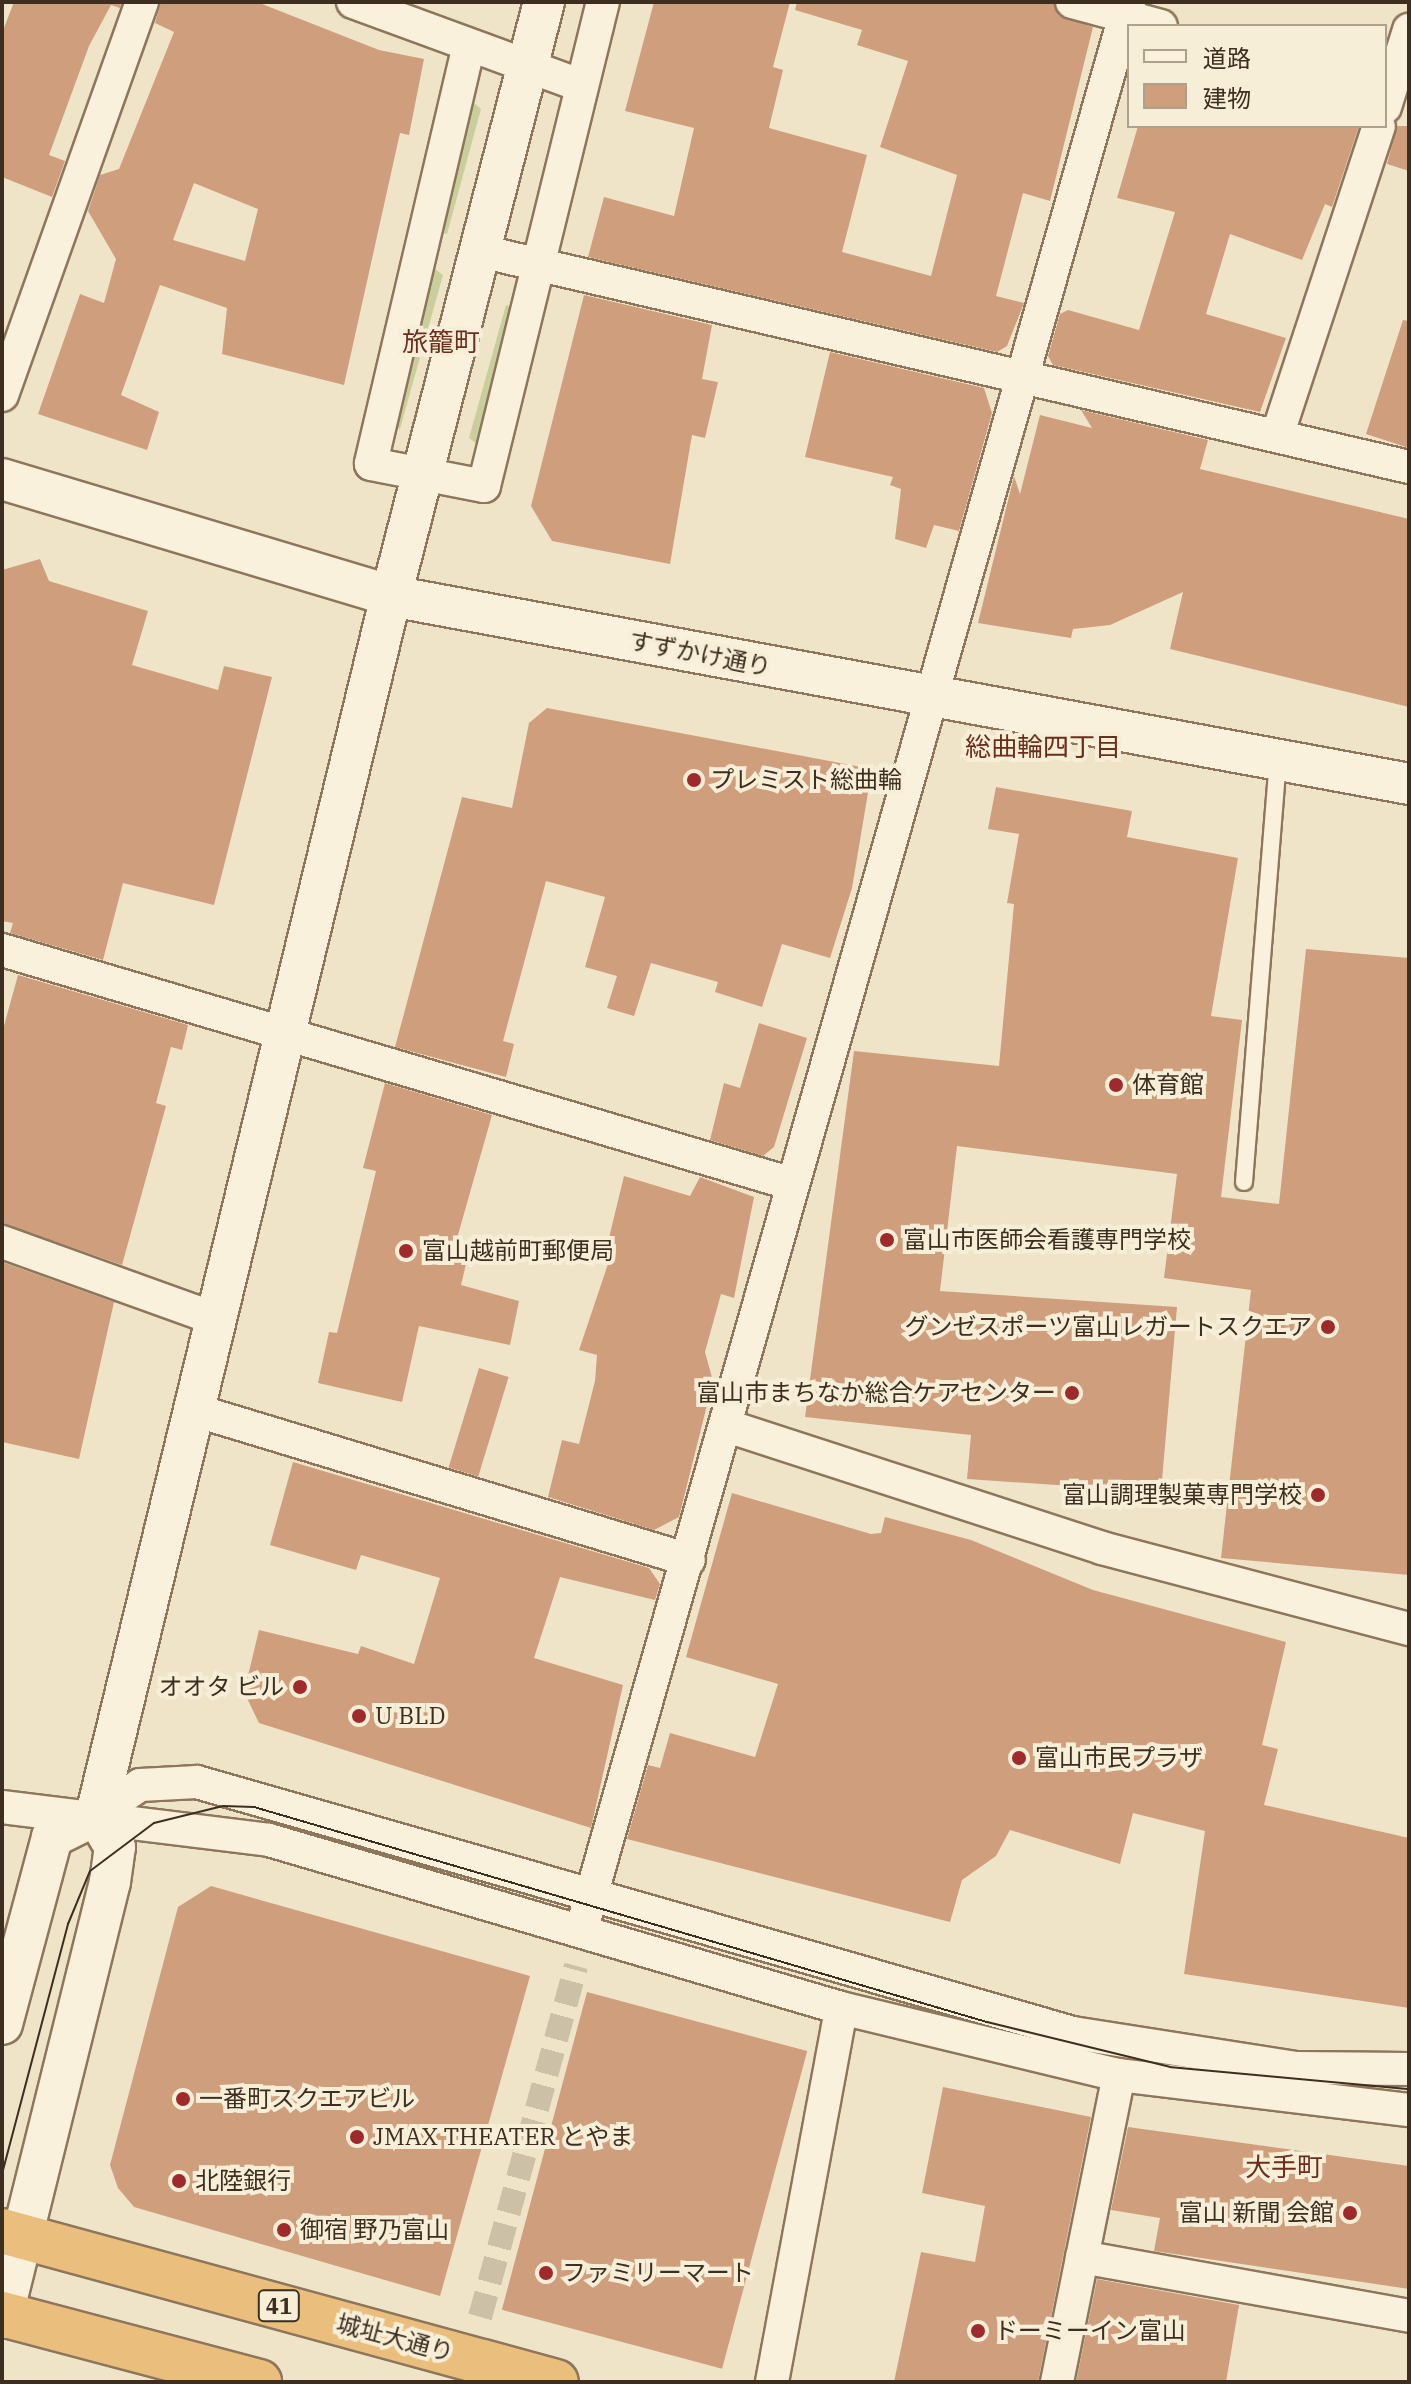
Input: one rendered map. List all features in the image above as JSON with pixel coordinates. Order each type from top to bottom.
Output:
[{"type":"highway","name":"城址大通り","points":[[14,2234],[556,2382]]},
{"type":"highway","points":[[2,2315],[259,2382]]},
{"type":"street","points":[[2,395],[142,2]]},
{"type":"street","points":[[353,2],[580,85]]},
{"type":"street","points":[[2,2315],[14,2234],[110,1882],[115,1847],[96,1815],[288,1036],[391,596],[525,64],[544,2]]},
{"type":"street","points":[[469,45],[371,464],[422,478],[484,486],[580,85],[603,2]]},
{"type":"street","points":[[1072,2],[1127,9],[1157,24]]},
{"type":"street","points":[[582,1928],[727,1426],[789,1183],[1025,382],[1127,9]]},
{"type":"street","points":[[1392,94],[1409,30]]},
{"type":"street","points":[[1277,436],[1378,128]]},
{"type":"street","points":[[480,251],[1025,382],[1409,467]]},
{"type":"street","name":"すずかけ通り","points":[[2,479],[391,596],[1409,784]]},
{"type":"street","points":[[2,950],[789,1183]]},
{"type":"street","points":[[2,1242],[216,1319]]},
{"type":"street","points":[[194,1410],[689,1560]]},
{"type":"street","points":[[727,1426],[1102,1548],[1409,1629]]},
{"type":"street","points":[[2,2024],[52,1837],[96,1815],[140,1785],[197,1782],[1073,2033],[1296,2068],[1409,2069]]},
{"type":"street","points":[[2,1807],[96,1815],[269,1840],[582,1928],[841,2008],[1119,2075],[1409,2110]]},
{"type":"street","points":[[772,2382],[841,2008]]},
{"type":"street","points":[[1057,2382],[1119,2075]]},
{"type":"street","points":[[1082,2257],[1409,2316]]},
{"type":"lane","points":[[1244,1182],[1279,759]]},
{"type":"green space","points":[[474,103],[481,109],[447,234],[440,232]]},
{"type":"green space","points":[[435,269],[443,275],[400,429],[393,426]]},
{"type":"green space","points":[[506,305],[512,307],[477,444],[469,438]]},
{"type":"building","points":[[14,2],[122,2],[120,8],[111,5],[89,46],[49,155],[65,161],[52,197],[2,177],[2,33]]},
{"type":"building","points":[[161,2],[257,2],[379,50],[424,59],[409,135],[400,133],[344,385],[222,354],[227,308],[160,285],[121,395],[159,412],[147,450],[38,414],[80,294],[104,303],[116,259],[88,211],[100,175],[119,169],[174,32],[155,23]],"holes":[[[194,183],[258,209],[245,261],[173,240]]]},
{"type":"building","points":[[654,2],[790,2],[773,67],[783,70],[769,128],[867,155],[842,252],[931,276],[957,175],[880,147],[908,61],[857,45],[862,30],[795,10],[797,2],[1054,2],[1059,16],[1093,27],[1050,201],[1023,193],[996,296],[1024,303],[1007,346],[997,352],[588,257],[604,197],[674,216],[694,128],[625,111]]},
{"type":"building","points":[[1397,126],[1409,126],[1409,171],[1387,164]]},
{"type":"building","points":[[1137,128],[1358,128],[1332,207],[1325,204],[1302,260],[1230,234],[1206,314],[1286,338],[1260,412],[1053,365],[1048,356],[1060,314],[1068,310],[1139,330],[1175,212],[1117,198]]},
{"type":"building","points":[[584,295],[712,325],[702,379],[718,382],[705,438],[692,435],[670,564],[552,541],[531,506]]},
{"type":"building","points":[[1403,320],[1409,321],[1409,448],[1366,434]]},
{"type":"building","points":[[830,352],[984,388],[992,413],[959,531],[934,525],[926,548],[895,539],[901,489],[890,485],[893,477],[805,457]]},
{"type":"building","points":[[1081,410],[1208,440],[1200,469],[1409,519],[1409,707],[1170,649],[1183,592],[1110,625],[1073,629],[1071,638],[978,623],[1014,476],[1020,494],[1040,415],[1092,428]]},
{"type":"building","points":[[40,559],[49,581],[148,611],[132,665],[218,690],[224,666],[272,677],[214,905],[123,883],[103,960],[10,933],[13,923],[2,921],[2,570]]},
{"type":"building","points":[[547,708],[872,769],[852,888],[830,958],[782,944],[762,1007],[715,992],[718,982],[651,963],[634,1016],[607,1008],[617,976],[585,967],[605,897],[546,881],[503,1041],[514,1044],[506,1077],[395,1047],[462,797],[512,808],[529,723]]},
{"type":"building","points":[[996,787],[1132,811],[1127,837],[1238,858],[1211,1016],[1242,1020],[1221,1197],[1279,1204],[1306,949],[1409,958],[1409,1575],[1221,1558],[1251,1290],[1164,1278],[1177,1174],[957,1146],[940,1291],[1177,1307],[1161,1492],[967,1479],[971,1435],[805,1417],[854,1051],[999,1066],[1014,904],[1007,903],[1019,834],[988,829]]},
{"type":"building","points":[[18,975],[188,1025],[182,1050],[171,1047],[156,1103],[166,1106],[122,1265],[2,1223],[2,1033]]},
{"type":"building","points":[[759,1023],[807,1038],[774,1147],[763,1156],[710,1140],[724,1083],[740,1088]]},
{"type":"building","points":[[385,1083],[492,1115],[452,1256],[467,1260],[461,1285],[519,1301],[510,1345],[419,1326],[402,1402],[318,1383],[329,1332],[337,1333],[376,1171],[363,1168]]},
{"type":"building","points":[[624,1176],[690,1196],[700,1177],[754,1197],[734,1298],[721,1294],[705,1352],[713,1381],[679,1517],[654,1530],[548,1497],[562,1440],[579,1444],[595,1381],[597,1355],[579,1350],[612,1252],[606,1250]]},
{"type":"building","points":[[2,1262],[114,1302],[79,1459],[2,1442]]},
{"type":"building","points":[[479,1368],[509,1377],[478,1477],[449,1467]]},
{"type":"building","points":[[293,1462],[649,1568],[660,1584],[655,1600],[560,1577],[534,1658],[623,1685],[591,1828],[259,1723],[244,1692],[259,1630],[358,1654],[361,1646],[414,1664],[440,1578],[361,1555],[356,1570],[270,1545]]},
{"type":"building","name":"富山市民プラザ","points":[[732,1493],[871,1534],[881,1533],[885,1517],[971,1540],[1093,1590],[1286,1642],[1262,1745],[1278,1749],[1264,1805],[1409,1838],[1409,2008],[1184,1974],[1205,1831],[1133,1813],[1120,1864],[1010,1830],[996,1856],[962,1880],[950,1922],[627,1839],[648,1765],[660,1768],[670,1733],[755,1757],[778,1684],[686,1657]]},
{"type":"building","points":[[211,1886],[530,1976],[440,2296],[134,2207],[118,2188],[110,2165],[178,1907]]},
{"type":"building","points":[[587,1992],[807,2051],[722,2369],[502,2310]]},
{"type":"building","points":[[943,2087],[1091,2117],[1038,2382],[894,2382],[921,2252],[975,2262],[985,2206],[922,2193]]},
{"type":"building","points":[[1128,2127],[1409,2166],[1409,2289],[1154,2251],[1160,2218],[1111,2210]]},
{"type":"building","points":[[1097,2279],[1239,2305],[1226,2382],[1076,2382]]},
{"type":"tunnel","points":[[480,2317],[576,1966]]},
{"type":"tram line","points":[[2,2174],[68,1924],[90,1871],[154,1823],[223,1806],[254,1807],[987,2022],[1170,2067],[1409,2089]]},
{"type":"place","name":"プレミスト総曲輪","points":[[694,780]]},
{"type":"place","name":"体育館","points":[[1116,1085]]},
{"type":"place","name":"富山市医師会看護専門学校","points":[[887,1240]]},
{"type":"place","name":"富山越前町郵便局","points":[[406,1251]]},
{"type":"place","name":"グンゼスポーツ富山レガートスクエア","points":[[1328,1327]]},
{"type":"place","name":"富山市まちなか総合ケアセンター","points":[[1072,1393]]},
{"type":"place","name":"富山調理製菓専門学校","points":[[1318,1495]]},
{"type":"place","name":"オオタ ビル","points":[[300,1687]]},
{"type":"place","name":"U BLD","points":[[359,1716]]},
{"type":"place","name":"富山市民プラザ","points":[[1019,1758]]},
{"type":"place","name":"一番町スクエアビル","points":[[183,2099]]},
{"type":"place","name":"JMAX THEATER とやま","points":[[357,2137]]},
{"type":"place","name":"北陸銀行","points":[[179,2181]]},
{"type":"place","name":"富山 新聞 会館","points":[[1350,2213]]},
{"type":"place","name":"御宿 野乃富山","points":[[284,2230]]},
{"type":"place","name":"ファミリーマート","points":[[546,2273]]},
{"type":"place","name":"ドーミーイン富山","points":[[978,2331]]},
{"type":"district","name":"旅籠町","points":[[441,342]]},
{"type":"district","name":"総曲輪四丁目","points":[[1043,747]]},
{"type":"district","name":"大手町","points":[[1284,2167]]}]
